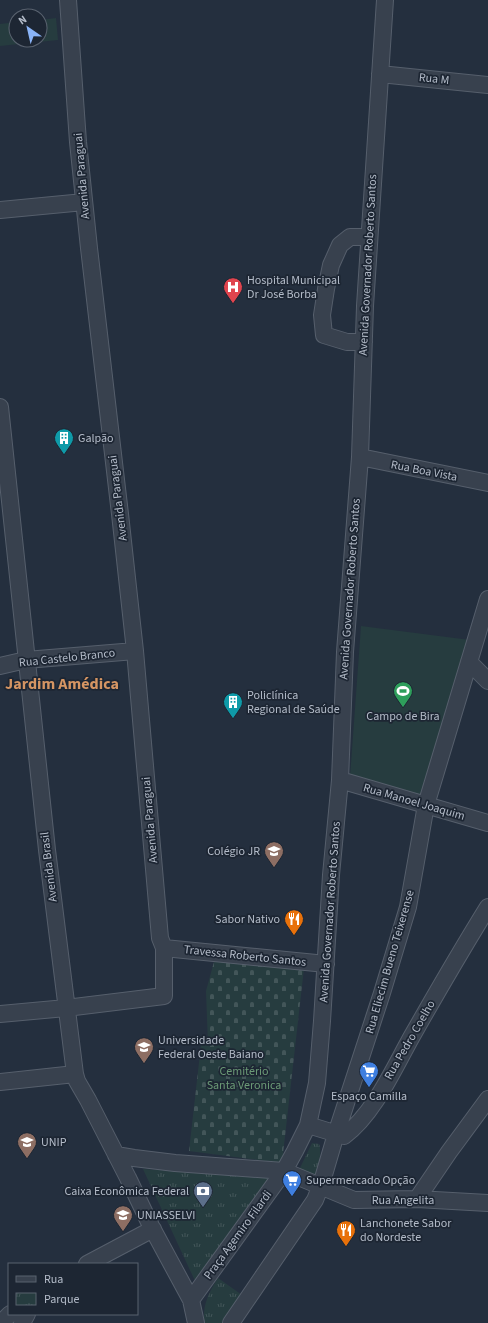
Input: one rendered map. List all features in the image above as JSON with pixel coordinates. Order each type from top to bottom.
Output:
[{"type":"street","name":"Avenida Paraguai","points":[[66,1008],[164,996],[164,948],[160,938],[135,651],[84,202],[78,142],[68,0]]},
{"type":"street","name":"Avenida Governador Roberto Santos","points":[[284,1171],[308,1125],[317,1083],[331,875],[340,780],[345,652],[360,457],[369,237],[384,0]]},
{"type":"street","name":"Rua M","points":[[380,74],[488,85]]},
{"type":"street","points":[[0,210],[84,202]]},
{"type":"street","points":[[364,342],[347,342],[324,335],[322,315],[331,265],[340,245],[350,237],[369,237]]},
{"type":"street","name":"Avenida Brasil","points":[[0,407],[47,850],[75,1074],[77,1081],[191,1300],[196,1323]]},
{"type":"street","name":"Rua Boa Vista","points":[[360,457],[488,483]]},
{"type":"street","name":"Rua Eliecim Bueno Teixerense","points":[[321,1185],[408,908],[426,805],[488,599]]},
{"type":"street","name":"Rua Castelo Branco","points":[[0,666],[26,660],[135,651]]},
{"type":"street","points":[[469,662],[488,681]]},
{"type":"street","name":"Rua Manoel Joaquim","points":[[340,780],[488,823]]},
{"type":"street","name":"Rua Pedro Coelho","points":[[336,1134],[344,1136],[352,1130],[360,1122],[377,1097],[455,960],[488,906]]},
{"type":"street","name":"Travessa Roberto Santos","points":[[164,948],[326,964]]},
{"type":"street","points":[[0,1014],[66,1008]]},
{"type":"street","points":[[0,1082],[75,1074]]},
{"type":"street","points":[[417,1199],[488,1099]]},
{"type":"street","points":[[308,1125],[336,1134]]},
{"type":"street","name":"Rua Angelita","points":[[116,1155],[175,1164],[284,1171],[321,1185],[354,1200],[417,1199],[488,1203]]},
{"type":"street","name":"Praça Agemiro Filardi","points":[[191,1300],[284,1171]]},
{"type":"street","points":[[231,1323],[314,1200],[321,1185]]},
{"type":"street","points":[[90,1263],[153,1229]]},
{"type":"street","points":[[1,1323],[9,1315]]},
{"type":"green space","points":[[56,18],[58,40],[48,41],[48,19]]},
{"type":"green space","points":[[8,23],[8,45],[0,46],[0,24]]},
{"type":"green space","name":"Campo de Bira","points":[[361,626],[470,640],[425,799],[350,777]]},
{"type":"green space","name":"Cemitério Santa Veronica","points":[[215,958],[304,968],[282,1163],[189,1151],[201,1045],[208,1044],[206,991]]},
{"type":"green space","points":[[312,1143],[319,1144],[320,1155],[319,1164],[315,1174],[311,1175],[300,1168]]},
{"type":"green space","points":[[143,1169],[270,1177],[196,1283]]},
{"type":"green space","points":[[218,1278],[242,1295],[222,1323],[204,1323],[204,1310],[207,1299]]},
{"type":"place","name":"Hospital Municipal Dr José Borba","points":[[233,304]]},
{"type":"place","name":"Galpão","points":[[64,455]]},
{"type":"place","name":"Campo de Bira","points":[[403,708]]},
{"type":"place","name":"Policlínica Regional de Saúde","points":[[233,719]]},
{"type":"place","name":"Colégio JR","points":[[274,868]]},
{"type":"place","name":"Sabor Nativo","points":[[294,936]]},
{"type":"place","name":"Universidade Federal Oeste Baiano","points":[[144,1064]]},
{"type":"place","name":"Espaço Camilla","points":[[369,1088]]},
{"type":"place","name":"UNIP","points":[[27,1159]]},
{"type":"place","name":"Supermercado Opção","points":[[292,1197]]},
{"type":"place","name":"Caixa Econômica Federal","points":[[203,1208]]},
{"type":"place","name":"UNIASSELVI","points":[[123,1232]]},
{"type":"place","name":"Lanchonete Sabor do Nordeste","points":[[346,1247]]},
{"type":"district","name":"Jardim Amédica","points":[[62,684]]}]
